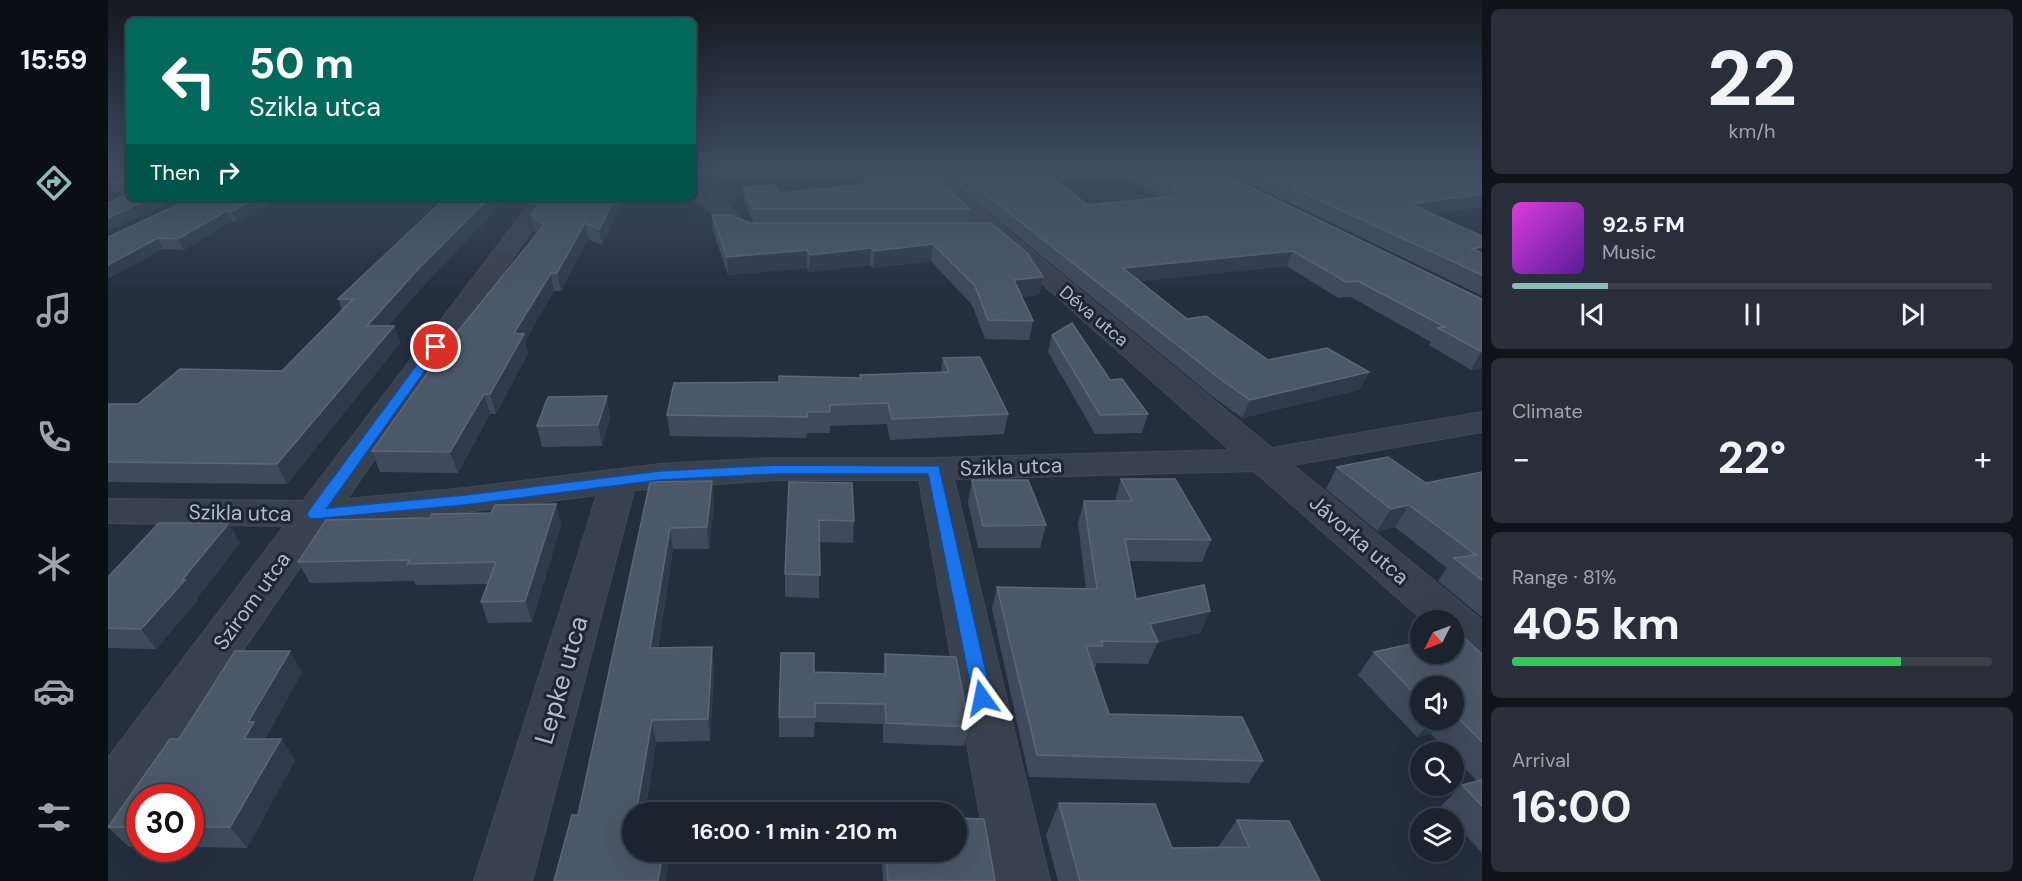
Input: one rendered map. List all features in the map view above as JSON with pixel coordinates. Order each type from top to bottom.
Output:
[{"type":"street","name":"Szirom utca","points":[[108,801],[534,212]]},
{"type":"street","points":[[724,212],[734,224],[745,230],[781,232]]},
{"type":"street","name":"Déva utca","points":[[971,212],[1264,460]]},
{"type":"street","points":[[958,231],[993,231]]},
{"type":"street","name":"Szikla utca","points":[[108,511],[314,514],[465,500],[619,480],[776,470],[934,470],[1264,460],[1482,422]]},
{"type":"street","name":"Jávorka utca","points":[[1264,460],[1440,610]]},
{"type":"street","points":[[934,470],[1021,881]]},
{"type":"street","name":"Lepke utca","points":[[503,881],[619,480]]},
{"type":"street","name":"Jávorka utca","points":[[1464,630],[1482,646]]},
{"type":"building","points":[[108,212],[121,212],[108,218]]},
{"type":"building","points":[[162,212],[224,212],[178,239],[158,238],[108,265],[108,237]]},
{"type":"building","points":[[430,212],[475,212],[420,267],[367,326],[394,326],[277,464],[108,462],[108,404],[138,404],[180,369],[282,371],[353,299],[338,299]]},
{"type":"building","points":[[533,212],[608,212],[599,229],[585,223],[557,273],[551,273],[514,333],[524,334],[490,394],[484,394],[450,452],[372,451],[439,357],[437,357],[544,225],[531,215]]},
{"type":"building","points":[[1008,212],[1303,212],[1482,299],[1482,352],[1438,328],[1445,327],[1358,281],[1346,282],[1293,251],[1123,268],[1187,319],[1206,316],[1268,360],[1327,348],[1369,372],[1250,400]]},
{"type":"building","points":[[1345,212],[1428,212],[1482,236],[1482,247],[1472,249],[1482,253],[1482,275]]},
{"type":"building","points":[[712,215],[729,215],[751,223],[991,223],[1027,253],[1043,277],[1014,280],[1033,321],[988,320],[975,286],[933,244],[874,251],[871,248],[810,255],[807,250],[727,257]]},
{"type":"building","points":[[1072,323],[1110,380],[1122,379],[1148,414],[1100,415],[1052,335]]},
{"type":"building","points":[[980,357],[1008,414],[892,419],[888,403],[830,405],[830,412],[807,412],[807,417],[667,415],[674,383],[779,382],[779,376],[861,378],[860,375],[949,372],[943,358]]},
{"type":"building","points":[[607,396],[598,425],[537,426],[548,397]]},
{"type":"building","points":[[1388,457],[1426,483],[1482,472],[1482,580],[1454,558],[1476,555],[1409,505],[1391,509],[1337,467]]},
{"type":"building","points":[[1121,479],[1175,479],[1211,540],[1125,539],[1136,599],[1204,585],[1210,611],[1150,624],[1158,642],[1101,641],[1103,646],[1086,646],[1109,714],[1242,717],[1263,761],[1037,755],[997,587],[1097,589],[1084,501],[1132,501]]},
{"type":"building","points":[[972,480],[1028,480],[1046,525],[983,526]]},
{"type":"building","points":[[712,481],[707,527],[670,528],[650,648],[712,647],[708,719],[652,720],[638,802],[622,802],[622,862],[661,862],[658,881],[554,881],[572,815],[578,815],[650,482]]},
{"type":"building","points":[[789,482],[852,483],[854,521],[819,520],[820,575],[785,574]]},
{"type":"building","points":[[556,504],[525,601],[481,602],[496,562],[407,564],[410,560],[298,562],[326,520],[430,518],[432,514],[491,513],[495,505]]},
{"type":"building","points":[[159,523],[229,523],[182,580],[185,580],[141,629],[108,628],[108,577]]},
{"type":"building","points":[[1464,638],[1482,654],[1482,742],[1464,724],[1464,676],[1410,676],[1410,689],[1374,652],[1410,644],[1410,664],[1464,664]]},
{"type":"building","points":[[235,651],[290,651],[248,722],[254,722],[244,739],[281,739],[230,827],[204,827],[204,784],[138,784],[170,739],[179,739]]},
{"type":"building","points":[[781,653],[814,653],[814,672],[886,674],[885,654],[956,657],[969,727],[886,723],[885,704],[815,703],[815,717],[779,717]]},
{"type":"building","points":[[1482,780],[1482,806],[1464,787],[1464,784]]},
{"type":"building","points":[[126,801],[126,827],[108,827]]},
{"type":"building","points":[[1059,803],[1155,804],[1172,848],[1249,847],[1237,820],[1289,821],[1320,881],[1080,881]]},
{"type":"building","points":[[967,818],[984,819],[995,881],[888,881],[887,862],[967,862]]},
{"type":"route","points":[[436,347],[314,514],[465,500],[660,475],[776,470],[934,470],[982,698]]}]
